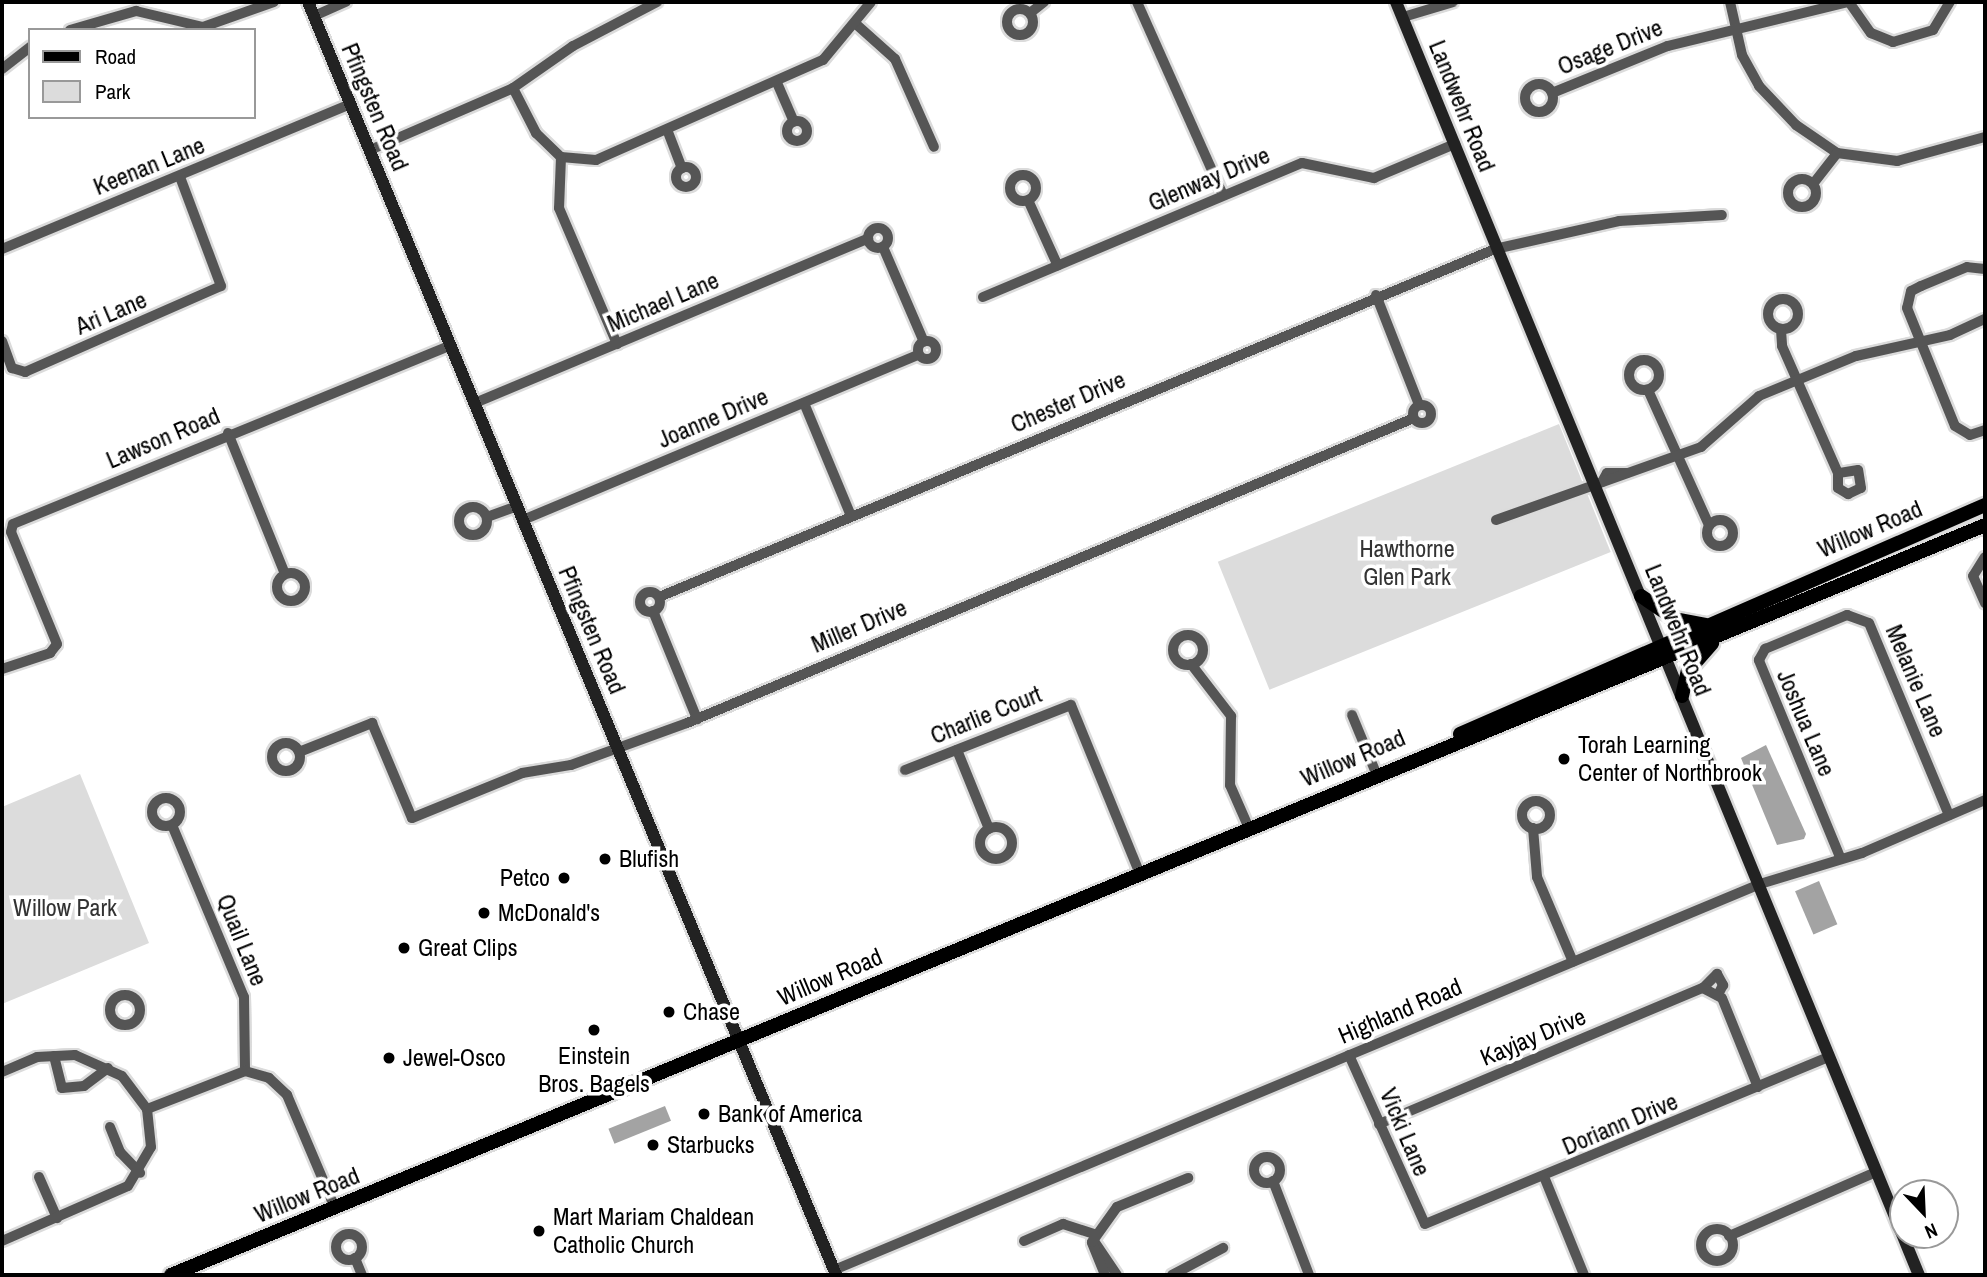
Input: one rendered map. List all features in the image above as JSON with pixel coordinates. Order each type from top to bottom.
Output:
[{"type":"main road","name":"Pfingsten Road","points":[[309,2],[835,1273]]},
{"type":"main road","name":"Landwehr Road","points":[[1398,2],[1495,249],[1599,483],[1663,651],[1919,1275]]},
{"type":"main road","name":"Willow Road","points":[[171,1275],[202,1269],[335,1208],[1428,751],[1513,723],[1663,651],[1706,625],[1985,505]]},
{"type":"main road","name":"Willow Road","points":[[1663,651],[1721,635],[1985,525]]},
{"type":"main road","points":[[1641,596],[1675,620],[1706,625]]},
{"type":"main road","points":[[1682,696],[1697,657],[1721,635]]},
{"type":"street","points":[[76,28],[118,12],[158,15],[186,26],[219,24],[274,2]]},
{"type":"street","points":[[314,16],[346,2]]},
{"type":"street","points":[[370,149],[513,88],[573,46],[657,2]]},
{"type":"street","points":[[513,88],[536,134],[561,157],[596,160],[778,85],[823,60],[857,25],[871,2]]},
{"type":"street","points":[[1030,13],[1044,2]]},
{"type":"street","points":[[1137,2],[1223,195]]},
{"type":"street","points":[[1403,17],[1453,2]]},
{"type":"street","points":[[1730,2],[1742,55],[1774,106],[1837,153],[1897,161],[1985,137]]},
{"type":"street","points":[[1848,2],[1871,33],[1893,42],[1933,30],[1950,2]]},
{"type":"street","name":"Osage Drive","points":[[1552,93],[1668,46],[1848,2]]},
{"type":"street","points":[[857,25],[895,59],[934,147]]},
{"type":"street","points":[[2,69],[28,49]]},
{"type":"street","points":[[778,85],[794,122]]},
{"type":"street","name":"Keenan Lane","points":[[2,249],[351,104]]},
{"type":"street","points":[[668,132],[682,168]]},
{"type":"street","name":"Glenway Drive","points":[[982,297],[1302,163],[1374,178],[1455,144]]},
{"type":"street","points":[[1813,184],[1837,153]]},
{"type":"street","points":[[561,157],[559,208],[617,344]]},
{"type":"street","name":"Ari Lane","points":[[2,341],[16,370],[25,372],[221,286],[180,177]]},
{"type":"street","points":[[1028,200],[1058,266]]},
{"type":"street","name":"Chester Drive","points":[[659,597],[1376,295],[1495,249],[1619,221],[1722,215]]},
{"type":"street","points":[[883,247],[868,239],[872,230],[884,230],[883,247],[924,342],[919,354],[929,360],[936,354],[933,343],[924,342]]},
{"type":"street","name":"Michael Lane","points":[[475,404],[868,239]]},
{"type":"street","points":[[1985,269],[1967,267],[1911,291],[1907,307],[1955,426],[1970,435],[1985,430]]},
{"type":"street","points":[[1376,295],[1419,405],[1414,418],[1425,423],[1431,416],[1430,408],[1419,405]]},
{"type":"street","points":[[1496,520],[1599,483],[1614,470],[1627,473],[1675,458],[1719,436],[1759,396],[1873,349],[1920,341],[1985,319]]},
{"type":"street","points":[[1781,330],[1796,381],[1838,473]]},
{"type":"street","name":"Lawson Road","points":[[2,669],[50,653],[57,644],[11,532],[13,524],[228,433],[451,345]]},
{"type":"street","name":"Joanne Drive","points":[[523,520],[919,354]]},
{"type":"street","points":[[1648,390],[1675,458],[1709,525]]},
{"type":"street","points":[[804,403],[851,516]]},
{"type":"street","name":"Miller Drive","points":[[299,752],[372,723],[412,818],[522,773],[618,749],[697,719],[1414,418]]},
{"type":"street","points":[[228,433],[285,574]]},
{"type":"street","points":[[487,517],[517,506]]},
{"type":"street","points":[[1985,557],[1973,576],[1985,603]]},
{"type":"street","points":[[653,611],[645,610],[640,600],[648,592],[659,597],[653,611],[697,719]]},
{"type":"street","name":"Melanie Lane","points":[[1809,630],[1847,615],[1869,622],[1948,815]]},
{"type":"street","name":"Joshua Lane","points":[[1809,630],[1765,649],[1759,660],[1840,857]]},
{"type":"street","points":[[1191,664],[1231,716],[1230,785],[1248,826]]},
{"type":"street","name":"Charlie Court","points":[[905,770],[1071,705],[1139,872]]},
{"type":"street","points":[[1352,715],[1376,773]]},
{"type":"street","points":[[957,750],[989,829]]},
{"type":"street","name":"Highland Road","points":[[835,1273],[1760,884],[1840,857],[1985,800]]},
{"type":"street","name":"Quail Lane","points":[[172,825],[244,997],[245,1072]]},
{"type":"street","points":[[1532,828],[1538,877],[1573,962]]},
{"type":"street","name":"Kayjay Drive","points":[[1379,1124],[1703,988],[1717,974],[1723,980],[1718,995],[1758,1087]]},
{"type":"street","points":[[1703,988],[1718,995]]},
{"type":"street","points":[[2,1072],[54,1056],[75,1055],[108,1068],[134,1087],[148,1109],[151,1147],[141,1173],[115,1194],[2,1241]]},
{"type":"street","name":"Vicki Lane","points":[[1349,1055],[1425,1224]]},
{"type":"street","points":[[54,1056],[62,1088],[84,1086],[108,1068]]},
{"type":"street","name":"Doriann Drive","points":[[1425,1224],[1545,1179],[1829,1057]]},
{"type":"street","points":[[148,1109],[245,1072],[269,1079],[287,1095],[335,1208]]},
{"type":"street","points":[[110,1127],[120,1152],[141,1173]]},
{"type":"street","points":[[1729,1236],[1876,1172]]},
{"type":"street","points":[[39,1177],[57,1218]]},
{"type":"street","points":[[1095,1238],[1117,1207],[1188,1178]]},
{"type":"street","points":[[1545,1179],[1584,1275]]},
{"type":"street","points":[[1273,1181],[1309,1275]]},
{"type":"street","points":[[1024,1241],[1063,1224],[1095,1238],[1117,1275]]},
{"type":"street","points":[[1095,1238],[1105,1275]]},
{"type":"street","points":[[1172,1275],[1223,1248]]},
{"type":"street","points":[[355,1258],[362,1275]]},
{"type":"green space","name":"Hawthorne Glen Park","points":[[1559,424],[1611,552],[1269,690],[1218,562]]},
{"type":"green space","name":"Willow Park","points":[[80,774],[149,943],[2,1004],[2,807]]},
{"type":"shaded area","points":[[1766,745],[1806,834],[1804,839],[1777,845],[1741,758]]},
{"type":"shaded area","points":[[1819,881],[1837,924],[1813,934],[1795,891]]},
{"type":"shaded area","points":[[665,1106],[671,1121],[614,1144],[608,1129]]},
{"type":"place","name":"Torah Learning Center of Northbrook","points":[[1564,759]]},
{"type":"place","name":"Blufish","points":[[605,859]]},
{"type":"place","name":"Petco","points":[[564,878]]},
{"type":"place","name":"McDonald's","points":[[484,913]]},
{"type":"place","name":"Great Clips","points":[[404,948]]},
{"type":"place","name":"Chase","points":[[669,1012]]},
{"type":"place","name":"Einstein Bros. Bagels","points":[[594,1030]]},
{"type":"place","name":"Jewel-Osco","points":[[389,1058]]},
{"type":"place","name":"Bank of America","points":[[704,1114]]},
{"type":"place","name":"Starbucks","points":[[653,1145]]},
{"type":"place","name":"Mart Mariam Chaldean Catholic Church","points":[[539,1231]]}]
